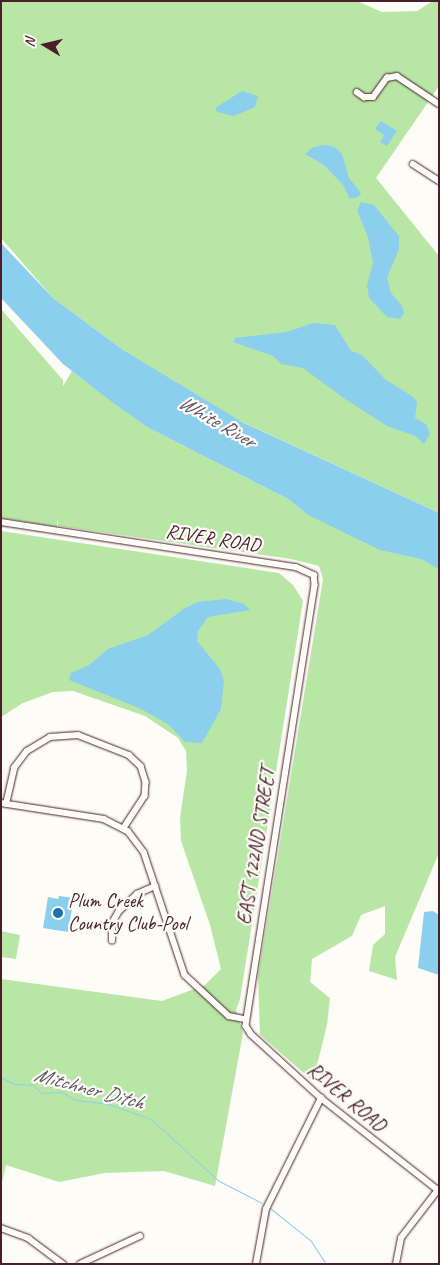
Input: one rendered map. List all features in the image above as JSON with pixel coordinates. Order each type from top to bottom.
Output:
[{"type":"street","points":[[357,92],[366,98],[372,97],[387,78],[397,76],[439,104]]},
{"type":"street","points":[[413,164],[439,181]]},
{"type":"street","name":"RIVER ROAD","points":[[1,522],[309,570],[316,583],[300,678]]},
{"type":"street","name":"EAST 122ND STREET","points":[[245,1019],[300,678]]},
{"type":"street","points":[[124,828],[145,796],[146,782],[141,766],[129,755],[78,736],[50,737],[27,751],[14,768],[4,804],[104,820],[124,828],[144,852],[179,963],[188,980],[229,1016],[245,1019]]},
{"type":"street","points":[[112,941],[112,923],[119,911],[137,894],[155,886]]},
{"type":"street","name":"RIVER ROAD","points":[[245,1019],[251,1034],[321,1098],[438,1191]]},
{"type":"street","points":[[256,1264],[266,1209],[321,1098]]},
{"type":"street","points":[[396,1264],[401,1238],[438,1191]]},
{"type":"street","points":[[1,1228],[28,1238],[63,1264]]},
{"type":"street","points":[[80,1264],[140,1236]]},
{"type":"green space","points":[[1,1],[357,1],[382,12],[417,11],[433,1],[439,1],[439,86],[376,178],[439,256],[439,513],[234,418],[139,362],[53,298],[1,238]]},
{"type":"green space","points":[[1,309],[63,380],[63,386],[72,371],[147,427],[288,499],[308,515],[439,565],[439,853],[395,957],[397,980],[369,971],[373,945],[385,934],[385,906],[361,915],[352,936],[312,959],[310,982],[330,998],[327,1025],[313,1081],[260,1035],[258,976],[323,579],[319,566],[291,559],[58,526],[58,518],[57,527],[1,518]]},
{"type":"green space","points":[[1,531],[279,573],[293,585],[303,601],[240,999],[236,1010],[243,1033],[215,1186],[164,1171],[105,1173],[59,1182],[6,1165],[1,1186],[1,979],[162,1001],[205,985],[221,969],[210,925],[181,841],[180,818],[187,771],[186,751],[178,738],[145,716],[73,691],[53,692],[23,703],[1,717]]},
{"type":"green space","points":[[1,931],[20,935],[16,959],[1,957]]},
{"type":"water","points":[[242,91],[258,96],[255,107],[234,116],[217,112],[215,108]]},
{"type":"water","points":[[381,121],[397,131],[387,146],[380,142],[384,135],[375,129]]},
{"type":"water","points":[[325,145],[335,147],[342,154],[349,178],[361,193],[358,197],[350,199],[343,185],[324,165],[305,154],[313,147]]},
{"type":"water","points":[[361,202],[374,205],[399,236],[399,249],[387,278],[391,293],[402,306],[404,313],[400,319],[387,317],[369,298],[367,285],[373,263],[368,237],[357,210]]},
{"type":"water","name":"White River","points":[[1,243],[53,298],[123,350],[242,422],[439,513],[439,569],[421,559],[380,550],[308,515],[288,499],[147,427],[108,399],[63,364],[1,298]]},
{"type":"water","points":[[313,323],[335,325],[351,351],[362,355],[386,380],[412,396],[417,402],[415,418],[426,424],[430,434],[424,444],[415,436],[387,426],[345,399],[303,368],[281,364],[273,356],[233,342],[235,338],[287,332]]},
{"type":"water","points":[[227,599],[244,604],[250,610],[208,617],[198,631],[197,641],[220,669],[224,681],[221,709],[202,743],[185,742],[168,724],[139,708],[69,680],[71,673],[89,665],[108,649],[148,635],[185,608],[198,602]]},
{"type":"water","name":"Plum Creek Country Club-Pool","points":[[59,896],[74,898],[68,932],[43,928],[48,897],[58,899]]},
{"type":"water","points":[[433,911],[439,915],[439,975],[418,968],[424,912]]},
{"type":"waterway","name":"Mitchner Ditch","points":[[1,1077],[14,1084],[33,1085],[42,1093],[62,1092],[75,1100],[105,1103],[151,1119],[219,1181],[262,1203]]},
{"type":"waterway","name":"Mitchner Ditch","points":[[270,1208],[311,1241],[326,1264]]},
{"type":"place","name":"Plum Creek Country Club-Pool","points":[[58,913]]}]
